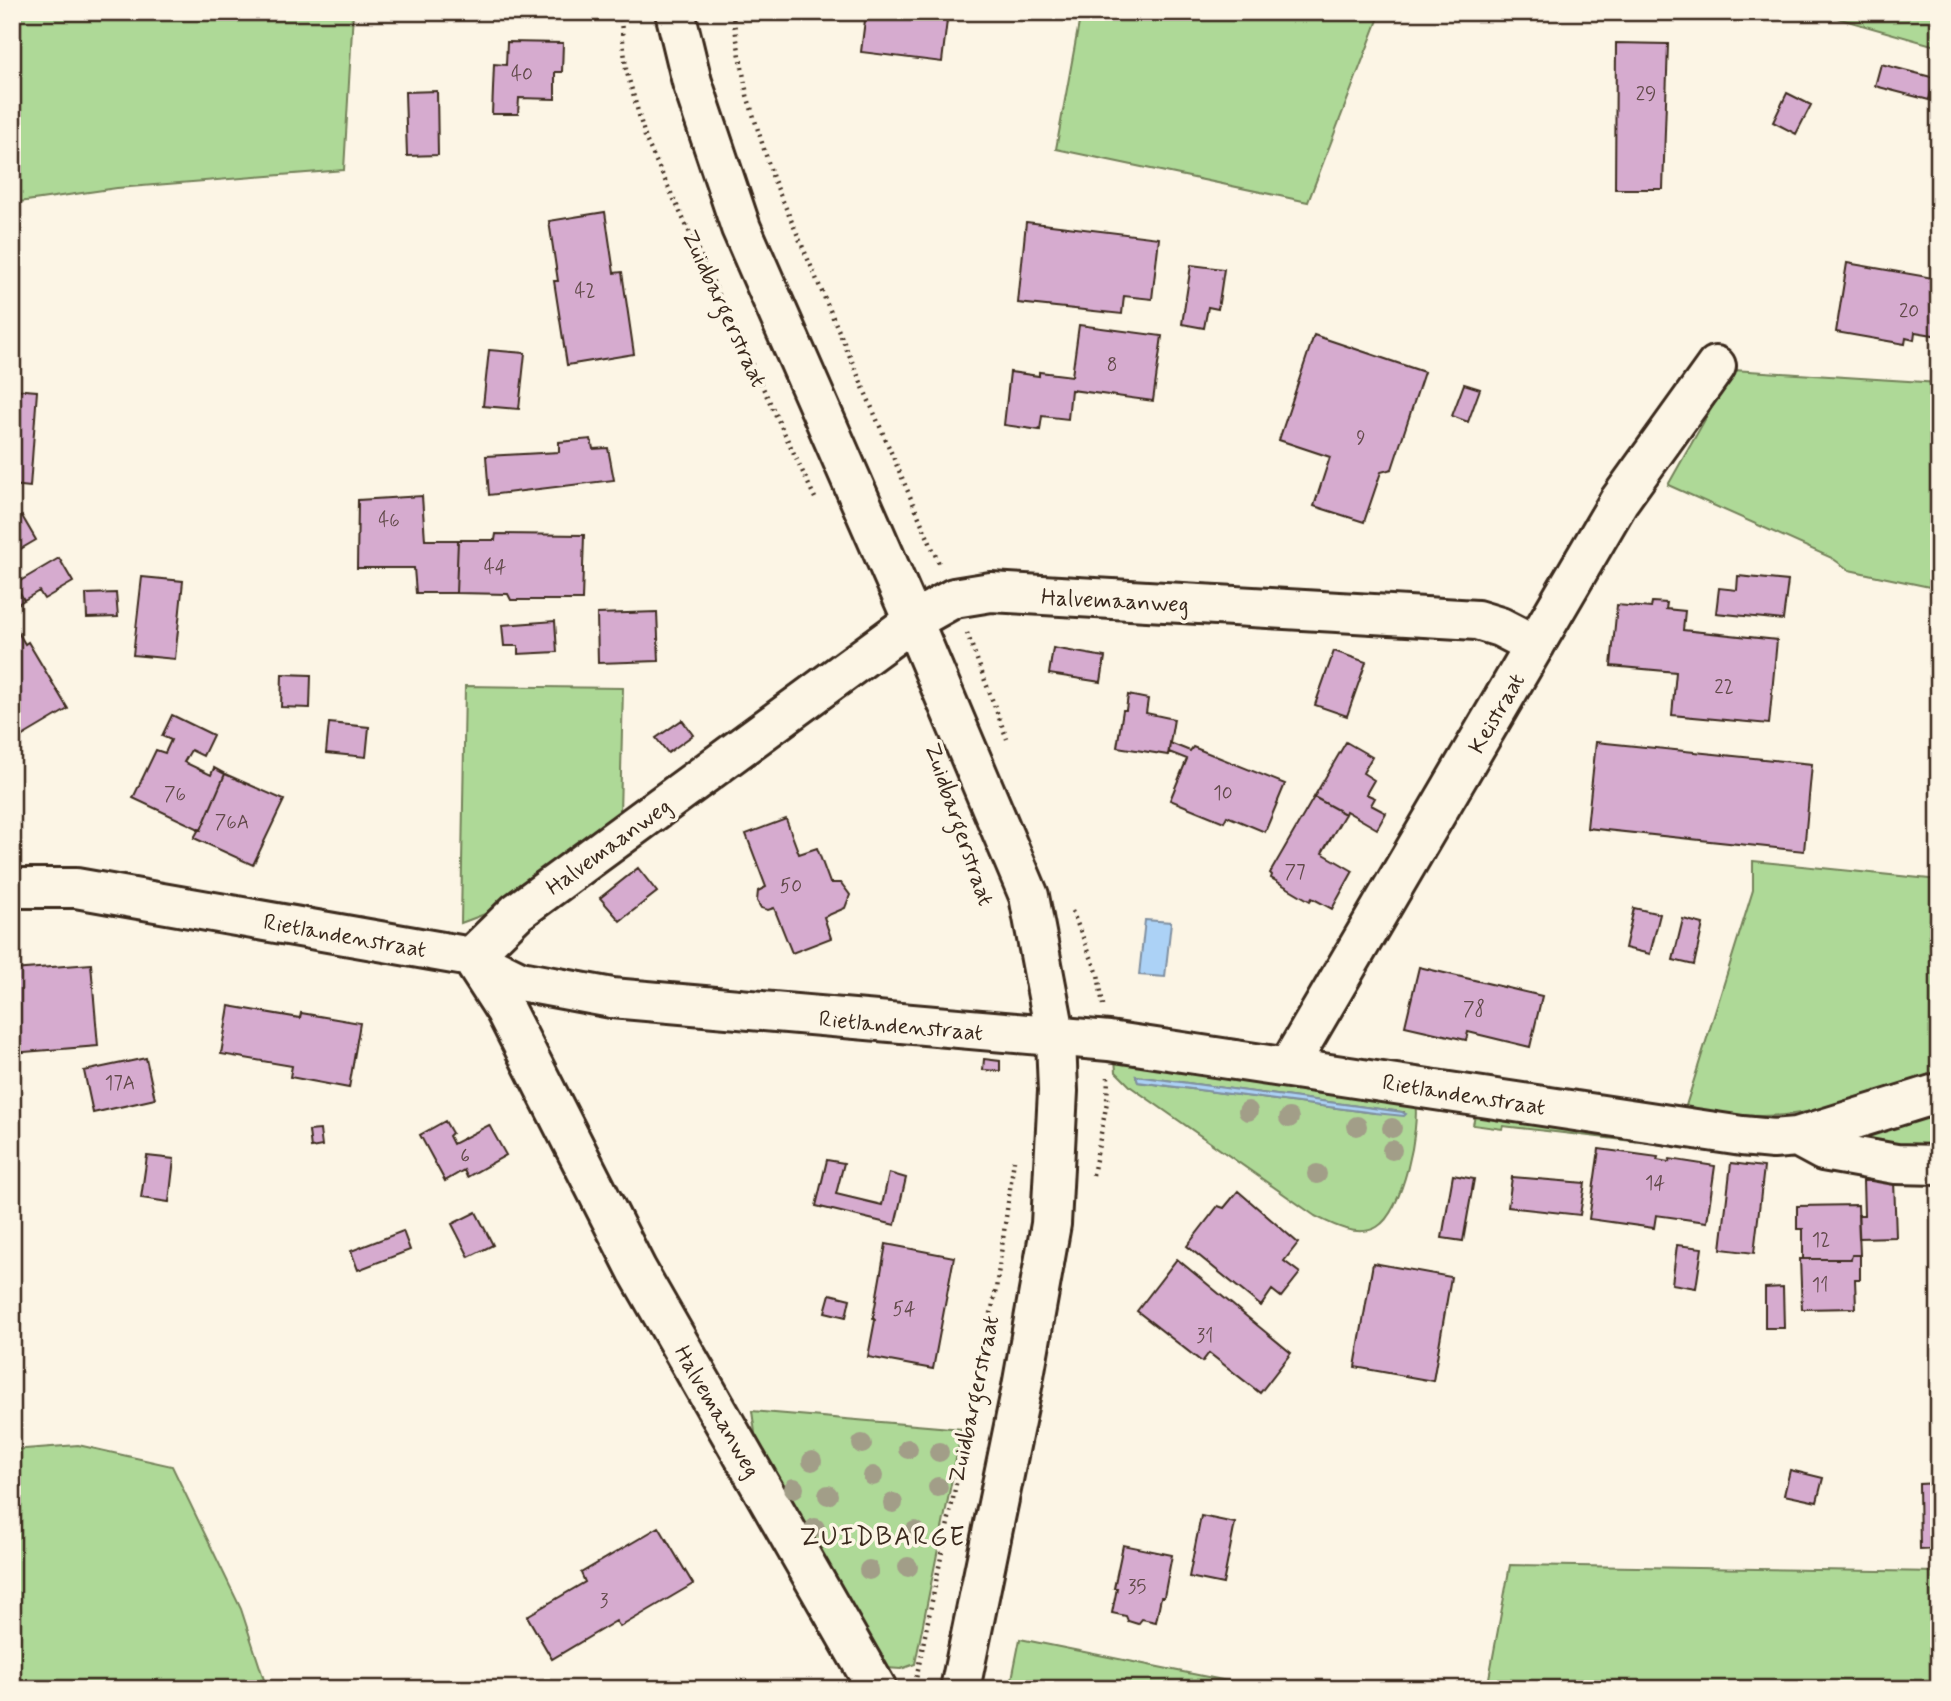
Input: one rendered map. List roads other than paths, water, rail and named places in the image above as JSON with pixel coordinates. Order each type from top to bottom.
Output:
[{"type":"street","name":"Zuidbargerstraat","points":[[675,12],[692,82],[741,228],[913,621],[1029,897],[1056,1038],[1058,1091],[1051,1224],[1022,1387],[960,1689]]},
{"type":"street","name":"Keistraat","points":[[1288,1067],[1619,501],[1716,366]]},
{"type":"street","name":"Halvemaanweg","points":[[877,1689],[638,1270],[505,1010],[471,957],[517,912],[913,621],[954,598],[991,593],[1477,620],[1500,627],[1535,645]]},
{"type":"street","name":"Rietlandenstraat","points":[[12,888],[76,888],[471,957],[506,976],[528,984],[612,998],[1109,1041],[1742,1136],[1773,1139],[1797,1137],[1939,1093]]},
{"type":"street","name":"Rietlandenstraat","points":[[1797,1137],[1823,1151],[1896,1164],[1939,1165]]},
{"type":"water","points":[[1145,920],[1171,922],[1165,977],[1139,975]]},
{"type":"water","points":[[1136,1076],[1406,1114],[1375,1113],[1138,1082]]},
{"type":"district","name":"ZUIDBARGE","points":[[883,1536]]}]
